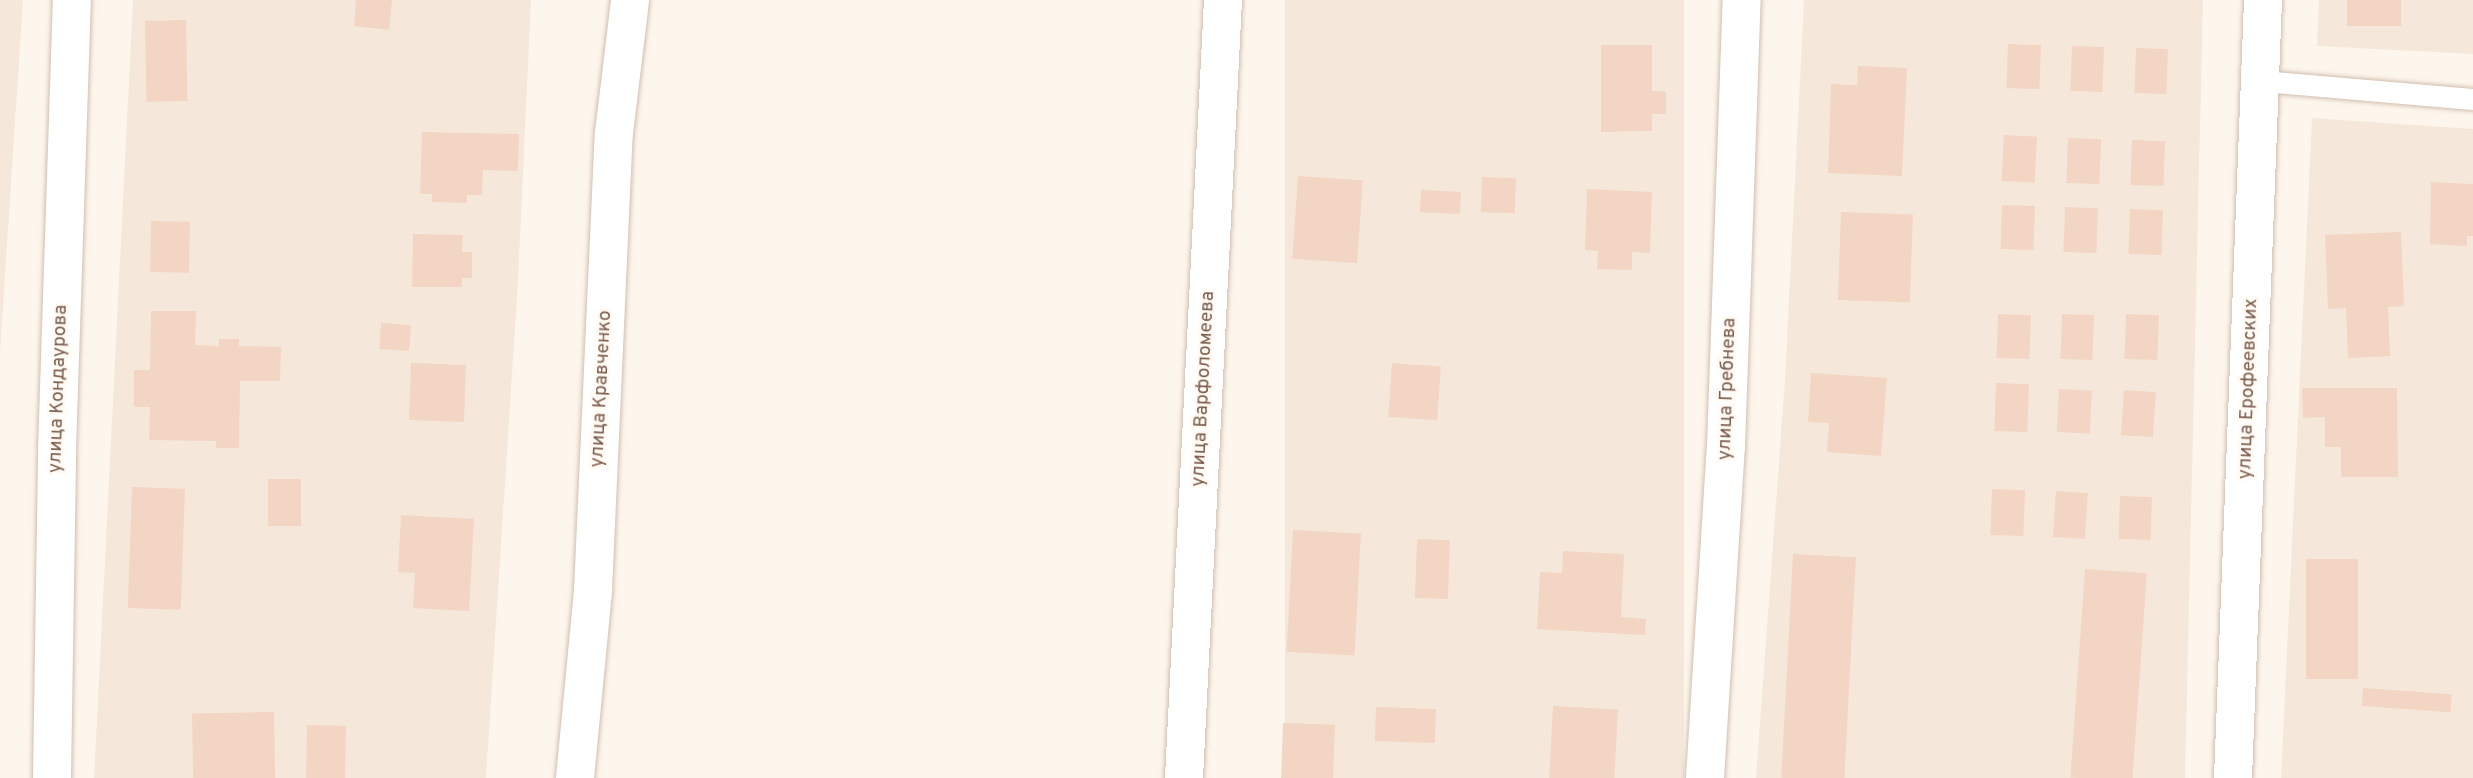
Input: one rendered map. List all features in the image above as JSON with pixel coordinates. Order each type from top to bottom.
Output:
[{"type":"street","name":"улица Кондаурова","points":[[52,778],[57,436],[72,0]]},
{"type":"street","name":"улица Кравченко","points":[[575,778],[593,590],[614,133],[630,0]]},
{"type":"street","name":"улица Варфоломеева","points":[[1184,778],[1223,0]]},
{"type":"street","name":"улица Гребнева","points":[[1705,778],[1726,447],[1742,0]]},
{"type":"street","name":"улица Ерофеевских","points":[[2233,778],[2263,81],[2263,0]]},
{"type":"lane","points":[[2263,81],[2473,99]]},
{"type":"shaded area","points":[[0,0],[23,0],[0,353]]},
{"type":"shaded area","points":[[133,0],[531,0],[518,282],[486,778],[94,778]]},
{"type":"shaded area","points":[[1285,0],[1684,0],[1684,778],[1285,778]]},
{"type":"shaded area","points":[[1804,0],[2203,0],[2185,778],[1756,778],[1785,379]]},
{"type":"shaded area","points":[[2319,0],[2473,0],[2473,54],[2317,46]]},
{"type":"shaded area","points":[[2312,118],[2473,129],[2473,778],[2281,778]]},
{"type":"building","points":[[356,0],[392,0],[389,30],[354,26]]},
{"type":"building","points":[[2347,0],[2401,0],[2401,26],[2347,26]]},
{"type":"building","points":[[186,20],[187,101],[146,102],[145,21]]},
{"type":"building","points":[[2008,44],[2041,45],[2039,89],[2006,88]]},
{"type":"building","points":[[1601,45],[1652,45],[1652,91],[1666,92],[1666,114],[1652,114],[1652,131],[1601,132]]},
{"type":"building","points":[[2072,46],[2104,47],[2102,92],[2070,91]]},
{"type":"building","points":[[2136,48],[2168,49],[2166,94],[2134,93]]},
{"type":"building","points":[[1858,66],[1907,68],[1902,176],[1828,173],[1831,84],[1857,85]]},
{"type":"building","points":[[422,132],[519,134],[518,171],[483,170],[482,195],[467,195],[467,203],[432,202],[432,194],[420,194]]},
{"type":"building","points":[[2004,135],[2037,137],[2035,183],[2002,181]]},
{"type":"building","points":[[2068,138],[2101,139],[2099,184],[2066,183]]},
{"type":"building","points":[[2132,140],[2165,141],[2163,186],[2130,185]]},
{"type":"building","points":[[1298,176],[1363,181],[1357,263],[1292,259]]},
{"type":"building","points":[[1482,177],[1516,178],[1515,213],[1481,212]]},
{"type":"building","points":[[2431,182],[2473,184],[2473,236],[2467,236],[2467,246],[2430,244]]},
{"type":"building","points":[[1587,189],[1652,192],[1650,253],[1632,252],[1632,270],[1597,269],[1598,251],[1585,250]]},
{"type":"building","points":[[1421,190],[1461,192],[1460,214],[1420,212]]},
{"type":"building","points":[[2002,205],[2035,206],[2033,250],[2000,249]]},
{"type":"building","points":[[2065,207],[2098,208],[2096,253],[2063,252]]},
{"type":"building","points":[[2130,209],[2163,210],[2161,255],[2128,254]]},
{"type":"building","points":[[1841,212],[1913,215],[1910,302],[1838,300]]},
{"type":"building","points":[[151,221],[190,222],[189,273],[150,272]]},
{"type":"building","points":[[2401,232],[2404,306],[2388,307],[2390,356],[2348,358],[2346,308],[2328,309],[2325,235]]},
{"type":"building","points":[[413,234],[463,235],[462,252],[472,252],[472,278],[462,278],[462,287],[412,287]]},
{"type":"building","points":[[151,311],[196,311],[195,345],[219,346],[219,339],[239,339],[239,346],[281,347],[280,381],[240,381],[239,448],[216,448],[216,441],[149,440],[150,407],[134,407],[134,370],[150,370]]},
{"type":"building","points":[[1998,314],[2031,315],[2029,359],[1996,358]]},
{"type":"building","points":[[2062,314],[2094,315],[2092,360],[2060,359]]},
{"type":"building","points":[[2126,314],[2159,315],[2157,360],[2124,359]]},
{"type":"building","points":[[381,323],[411,325],[409,351],[379,349]]},
{"type":"building","points":[[411,363],[466,365],[464,422],[409,420]]},
{"type":"building","points":[[1392,363],[1441,366],[1437,420],[1388,417]]},
{"type":"building","points":[[1811,373],[1887,378],[1881,456],[1827,452],[1829,423],[1808,422]]},
{"type":"building","points":[[1996,383],[2029,384],[2027,432],[1994,431]]},
{"type":"building","points":[[2302,388],[2397,388],[2398,477],[2341,477],[2341,447],[2325,447],[2325,417],[2303,418]]},
{"type":"building","points":[[2059,389],[2092,391],[2090,434],[2057,432]]},
{"type":"building","points":[[2124,390],[2156,392],[2153,437],[2121,435]]},
{"type":"building","points":[[268,479],[301,479],[301,526],[268,526]]},
{"type":"building","points":[[132,487],[185,489],[181,610],[128,608]]},
{"type":"building","points":[[1992,489],[2025,490],[2023,536],[1990,535]]},
{"type":"building","points":[[2056,491],[2088,493],[2085,539],[2053,537]]},
{"type":"building","points":[[2120,496],[2152,497],[2150,540],[2118,539]]},
{"type":"building","points":[[401,515],[474,519],[469,611],[413,608],[415,573],[398,572]]},
{"type":"building","points":[[1293,530],[1361,534],[1355,655],[1287,652]]},
{"type":"building","points":[[1417,539],[1450,540],[1448,599],[1415,598]]},
{"type":"building","points":[[1563,551],[1624,554],[1621,617],[1646,619],[1645,635],[1537,629],[1540,572],[1562,573]]},
{"type":"building","points":[[1793,554],[1856,557],[1844,778],[1781,778]]},
{"type":"building","points":[[2306,559],[2358,559],[2358,679],[2306,679]]},
{"type":"building","points":[[2085,569],[2147,573],[2133,778],[2070,777]]},
{"type":"building","points":[[2363,688],[2452,694],[2451,712],[2362,706]]},
{"type":"building","points":[[1553,706],[1618,709],[1614,778],[1549,778]]},
{"type":"building","points":[[1376,707],[1436,709],[1435,743],[1375,741]]},
{"type":"building","points":[[274,712],[275,778],[193,778],[192,713]]},
{"type":"building","points":[[1283,723],[1335,725],[1333,778],[1281,778]]},
{"type":"building","points":[[307,725],[346,726],[345,778],[306,778]]}]
